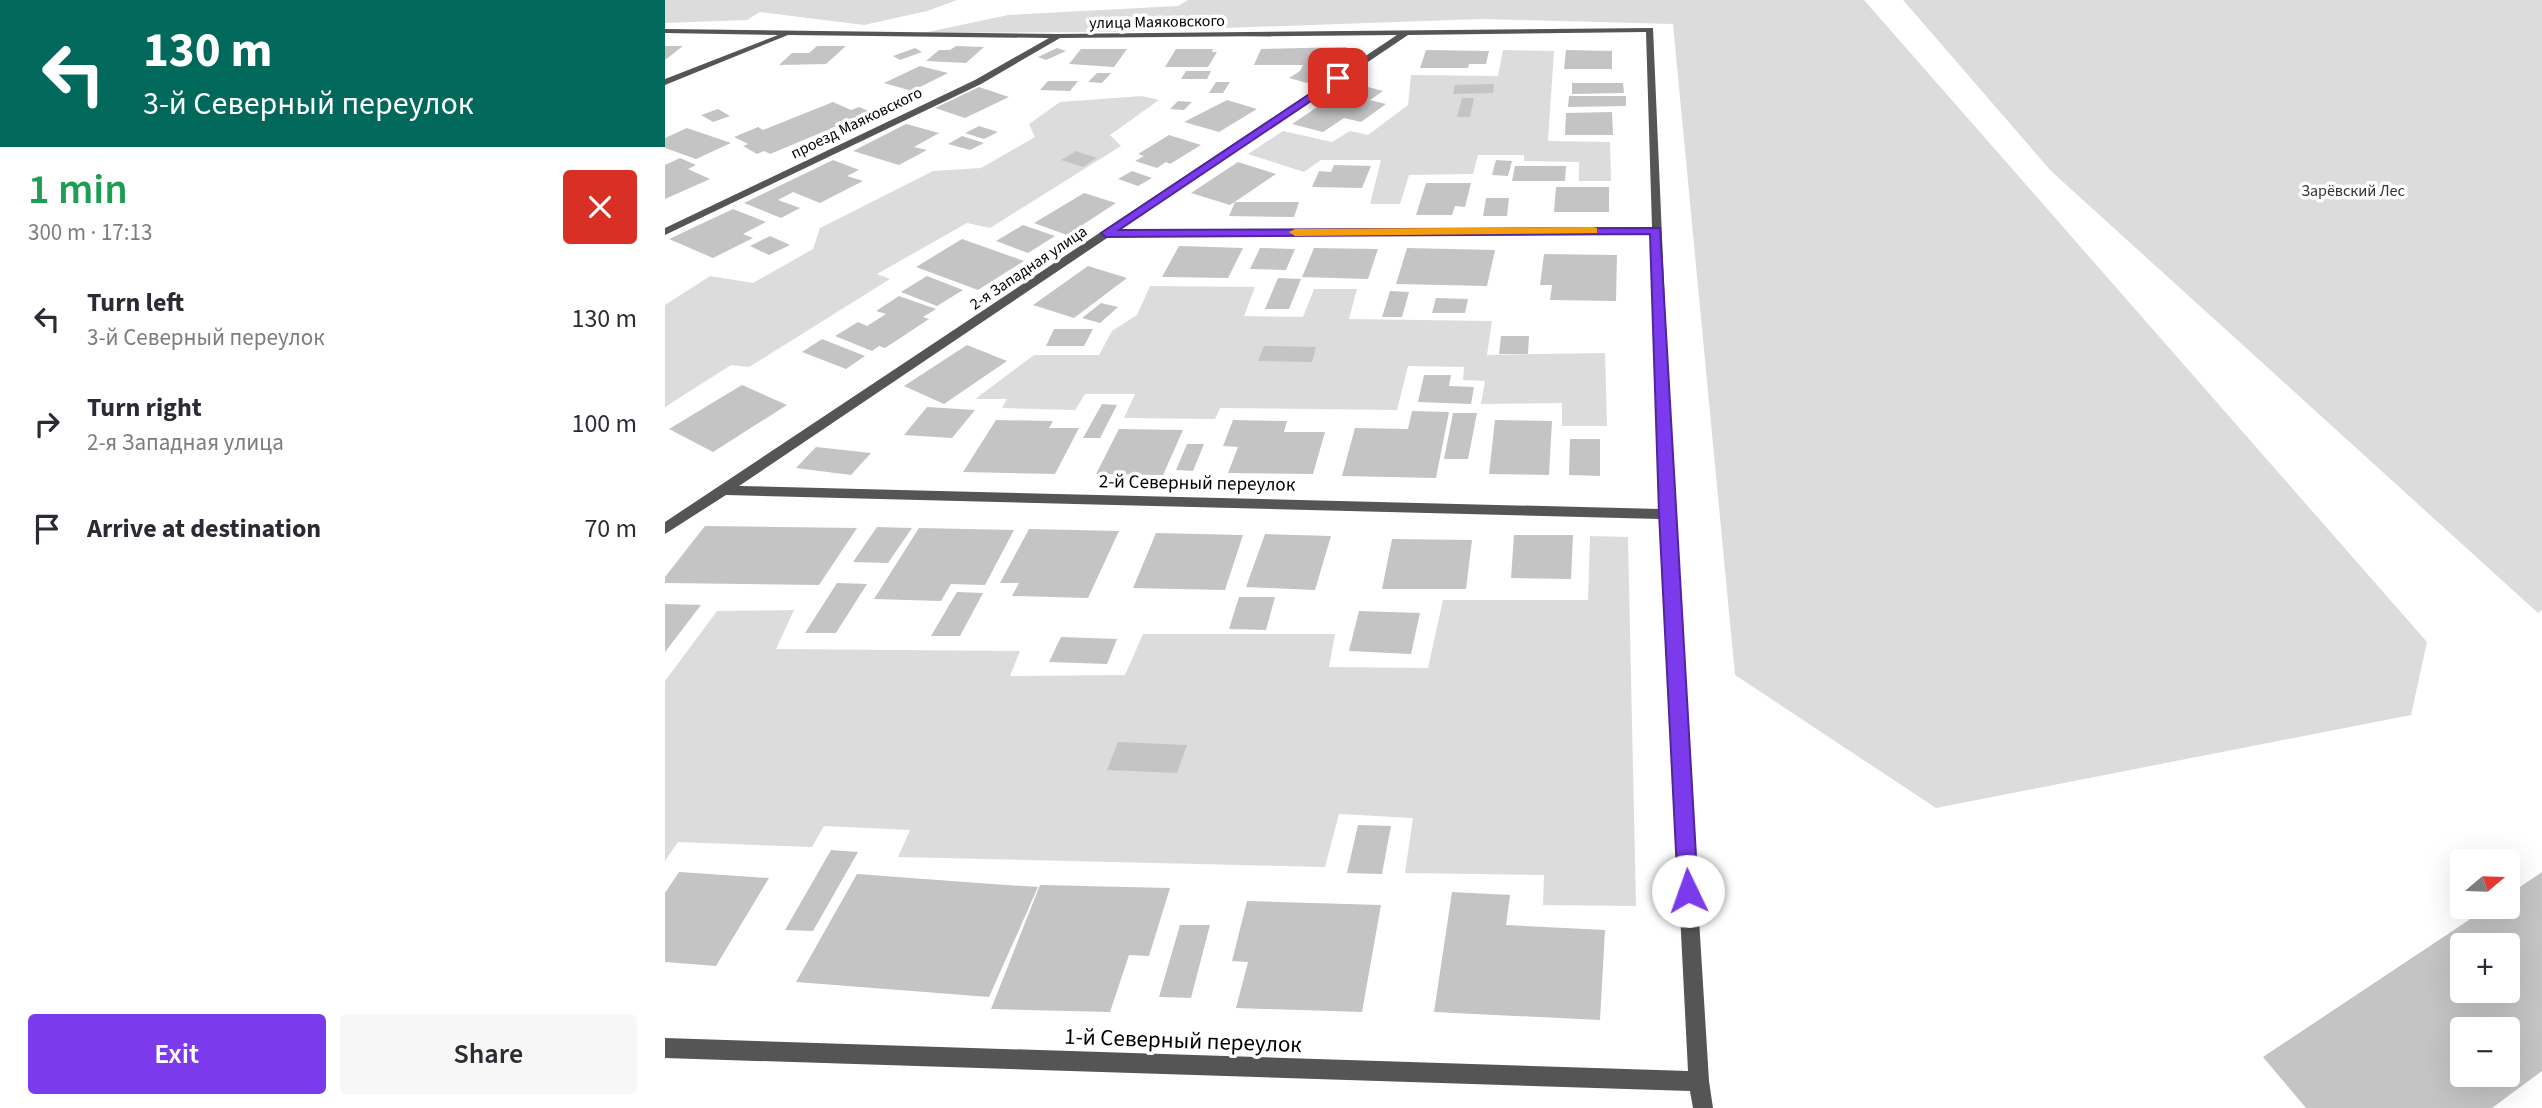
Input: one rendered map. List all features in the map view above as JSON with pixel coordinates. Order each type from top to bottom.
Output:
[{"type":"street","name":"улица Маяковского","points":[[665,31],[1058,36],[1650,30],[1656,230]]},
{"type":"street","name":"2-я Западная улица","points":[[665,529],[1408,31]]},
{"type":"street","points":[[665,82],[792,32]]},
{"type":"street","name":"проезд Маяковского","points":[[665,232],[978,82],[1058,36]]},
{"type":"street","points":[[1106,233],[1656,230],[1667,513],[1699,1080],[1703,1108]]},
{"type":"street","name":"2-й Северный переулок","points":[[726,490],[1667,513]]},
{"type":"street","name":"1-й Северный переулок","points":[[665,1048],[1699,1080]]},
{"type":"green space","points":[[665,0],[957,0],[927,11],[864,25],[760,12],[747,20],[665,23]]},
{"type":"green space","points":[[1188,0],[1864,0],[2427,642],[2411,715],[1936,808],[1735,675],[1673,24],[1481,19],[1110,32],[923,33],[1008,15],[1178,6]]},
{"type":"green space","name":"Зарёвский Лес","points":[[1903,0],[2542,0],[2542,610],[2538,613],[2051,171]]},
{"type":"green space","points":[[1503,50],[1554,51],[1548,141],[1610,142],[1611,181],[1579,181],[1579,162],[1524,161],[1524,155],[1478,155],[1473,174],[1409,175],[1400,204],[1370,204],[1381,160],[1321,160],[1304,172],[1248,154],[1283,131],[1332,142],[1350,131],[1368,135],[1408,105],[1411,75],[1498,76]]},
{"type":"green space","points":[[1142,96],[1159,100],[1110,135],[1121,146],[990,228],[967,223],[877,274],[890,279],[749,367],[731,365],[665,407],[665,305],[710,276],[753,283],[813,249],[820,228],[933,171],[981,168],[1035,137],[1029,124],[1060,102]]},
{"type":"green space","points":[[1150,286],[1255,287],[1244,316],[1303,317],[1314,289],[1357,289],[1349,319],[1492,321],[1487,355],[1605,353],[1607,426],[1562,426],[1562,403],[1481,404],[1485,381],[1463,380],[1464,367],[1408,366],[1397,410],[1220,408],[1215,419],[1124,418],[1135,394],[1085,394],[1075,410],[1002,408],[1007,399],[975,399],[1034,355],[1099,355],[1112,331],[1137,315]]},
{"type":"green space","points":[[1590,536],[1628,537],[1636,906],[1543,905],[1544,875],[1405,873],[1413,818],[1339,814],[1325,867],[898,857],[910,830],[824,826],[812,847],[678,842],[665,861],[665,681],[717,611],[794,610],[776,649],[1020,651],[1010,676],[1125,675],[1143,634],[1335,634],[1329,667],[1428,668],[1443,600],[1588,600]]},
{"type":"building","points":[[665,46],[683,46],[665,60]]},
{"type":"building","points":[[817,46],[846,46],[826,64],[779,65],[792,53],[809,53]]},
{"type":"building","points":[[956,46],[984,47],[966,63],[926,61],[939,50],[950,50]]},
{"type":"building","points":[[1347,47],[1338,65],[1307,83],[1289,78],[1300,71],[1303,65],[1254,65],[1261,49]]},
{"type":"building","points":[[915,48],[922,52],[900,60],[893,56]]},
{"type":"building","points":[[1057,48],[1066,51],[1046,60],[1038,57]]},
{"type":"building","points":[[1081,49],[1127,49],[1114,67],[1069,64]]},
{"type":"building","points":[[1176,49],[1213,49],[1212,52],[1217,52],[1208,67],[1165,67]]},
{"type":"building","points":[[1426,50],[1489,51],[1486,64],[1469,64],[1468,68],[1420,68]]},
{"type":"building","points":[[1566,50],[1612,51],[1612,69],[1564,69]]},
{"type":"building","points":[[920,66],[948,73],[912,91],[884,83]]},
{"type":"building","points":[[1186,71],[1211,71],[1207,79],[1181,79]]},
{"type":"building","points":[[1097,73],[1111,73],[1102,83],[1088,82]]},
{"type":"building","points":[[1048,81],[1078,81],[1070,91],[1040,90]]},
{"type":"building","points":[[1216,82],[1230,82],[1223,93],[1209,93]]},
{"type":"building","points":[[1353,83],[1383,91],[1370,100],[1386,104],[1361,122],[1344,118],[1323,132],[1292,124]]},
{"type":"building","points":[[1572,83],[1623,83],[1624,93],[1572,94]]},
{"type":"building","points":[[1494,84],[1493,93],[1453,94],[1455,85]]},
{"type":"building","points":[[979,87],[1009,97],[965,118],[935,108]]},
{"type":"building","points":[[1569,96],[1626,96],[1626,106],[1568,107]]},
{"type":"building","points":[[1462,98],[1474,98],[1470,117],[1457,117]]},
{"type":"building","points":[[1227,100],[1257,109],[1219,132],[1184,122]]},
{"type":"building","points":[[1178,101],[1192,102],[1184,110],[1170,109]]},
{"type":"building","points":[[833,102],[851,110],[859,107],[871,112],[770,154],[764,151],[757,154],[743,146],[748,144],[734,137],[758,127],[763,130]]},
{"type":"building","points":[[718,109],[730,116],[713,122],[701,115]]},
{"type":"building","points":[[1612,112],[1613,135],[1565,135],[1566,113]]},
{"type":"building","points":[[906,124],[939,133],[914,147],[927,150],[899,165],[853,151]]},
{"type":"building","points":[[979,126],[998,132],[984,139],[965,133]]},
{"type":"building","points":[[687,128],[731,143],[696,159],[665,148],[665,138]]},
{"type":"building","points":[[1169,135],[1201,145],[1170,164],[1166,162],[1157,168],[1135,161],[1144,156],[1138,154]]},
{"type":"building","points":[[962,136],[984,143],[970,150],[948,144]]},
{"type":"building","points":[[1076,151],[1097,158],[1083,167],[1061,160]]},
{"type":"building","points":[[680,158],[696,165],[688,169],[710,179],[665,199],[665,165]]},
{"type":"building","points":[[833,160],[859,170],[847,176],[863,181],[820,203],[793,192],[778,200],[800,208],[781,218],[744,203]]},
{"type":"building","points":[[1496,160],[1512,161],[1508,176],[1492,175]]},
{"type":"building","points":[[1238,162],[1276,174],[1230,205],[1191,193]]},
{"type":"building","points":[[1334,165],[1371,166],[1362,188],[1312,187],[1319,171],[1331,172]]},
{"type":"building","points":[[1515,166],[1566,166],[1565,181],[1512,181]]},
{"type":"building","points":[[1132,171],[1152,178],[1138,186],[1118,179]]},
{"type":"building","points":[[1426,183],[1471,183],[1465,207],[1455,206],[1452,215],[1416,215]]},
{"type":"building","points":[[1556,187],[1609,187],[1609,212],[1554,212]]},
{"type":"building","points":[[1084,193],[1116,203],[1067,235],[1034,223]]},
{"type":"building","points":[[1486,198],[1509,198],[1507,216],[1483,216]]},
{"type":"building","points":[[1235,202],[1299,202],[1294,217],[1229,216]]},
{"type":"building","points":[[733,209],[766,222],[743,234],[753,238],[713,258],[669,239]]},
{"type":"building","points":[[1023,225],[1055,236],[1028,253],[996,241]]},
{"type":"building","points":[[770,236],[790,245],[769,255],[750,246]]},
{"type":"building","points":[[962,239],[1024,261],[978,290],[916,267]]},
{"type":"building","points":[[1179,246],[1243,248],[1228,278],[1162,277]]},
{"type":"building","points":[[1260,248],[1295,249],[1286,270],[1250,269]]},
{"type":"building","points":[[1314,248],[1378,249],[1368,279],[1302,277]]},
{"type":"building","points":[[1407,248],[1495,250],[1487,286],[1396,284]]},
{"type":"building","points":[[1544,254],[1617,255],[1616,301],[1550,300],[1552,285],[1540,285]]},
{"type":"building","points":[[1088,266],[1127,278],[1074,318],[1033,305]]},
{"type":"building","points":[[927,276],[963,290],[937,306],[901,292]]},
{"type":"building","points":[[1278,278],[1301,279],[1289,309],[1265,309]]},
{"type":"building","points":[[1390,291],[1409,292],[1402,317],[1382,317]]},
{"type":"building","points":[[899,296],[936,309],[923,317],[929,319],[885,348],[879,346],[872,351],[835,336],[858,322],[867,326],[886,314],[876,311]]},
{"type":"building","points":[[1436,298],[1468,299],[1465,313],[1432,313]]},
{"type":"building","points":[[1101,303],[1118,307],[1100,323],[1082,318]]},
{"type":"building","points":[[1054,329],[1093,329],[1084,346],[1046,346]]},
{"type":"building","points":[[1501,336],[1529,336],[1528,354],[1499,354]]},
{"type":"building","points":[[822,339],[865,356],[846,369],[802,352]]},
{"type":"building","points":[[967,345],[1007,361],[944,404],[904,386]]},
{"type":"building","points":[[1264,346],[1316,347],[1312,362],[1258,361]]},
{"type":"building","points":[[1424,375],[1451,375],[1449,386],[1474,387],[1471,404],[1418,402]]},
{"type":"building","points":[[742,385],[787,405],[713,452],[669,429]]},
{"type":"building","points":[[1102,404],[1117,405],[1100,438],[1083,438]]},
{"type":"building","points":[[927,407],[975,410],[952,438],[904,435]]},
{"type":"building","points":[[1412,411],[1449,412],[1436,478],[1342,476],[1355,428],[1408,429]]},
{"type":"building","points":[[1453,413],[1477,413],[1468,459],[1444,459]]},
{"type":"building","points":[[996,420],[1053,421],[1049,428],[1079,428],[1055,474],[963,472]]},
{"type":"building","points":[[1233,420],[1287,421],[1284,432],[1325,432],[1313,474],[1228,473],[1238,447],[1223,446]]},
{"type":"building","points":[[1495,420],[1552,421],[1549,475],[1489,474]]},
{"type":"building","points":[[1119,429],[1183,430],[1163,475],[1096,474]]},
{"type":"building","points":[[1570,439],[1600,439],[1600,476],[1569,475]]},
{"type":"building","points":[[1187,444],[1204,444],[1193,471],[1176,470]]},
{"type":"building","points":[[816,447],[871,453],[851,475],[796,468]]},
{"type":"building","points":[[705,526],[857,528],[819,585],[665,583],[665,577]]},
{"type":"building","points":[[877,527],[912,528],[888,563],[853,562]]},
{"type":"building","points":[[919,528],[1014,530],[985,585],[951,584],[941,601],[874,599]]},
{"type":"building","points":[[1029,529],[1119,531],[1088,598],[1012,596],[1019,583],[1000,583]]},
{"type":"building","points":[[1156,533],[1243,535],[1225,590],[1133,588]]},
{"type":"building","points":[[1265,534],[1331,536],[1315,590],[1246,587]]},
{"type":"building","points":[[1514,535],[1573,535],[1571,579],[1511,578]]},
{"type":"building","points":[[1392,539],[1472,540],[1466,589],[1382,589]]},
{"type":"building","points":[[837,583],[867,584],[836,633],[805,633]]},
{"type":"building","points":[[957,592],[983,593],[960,636],[931,636]]},
{"type":"building","points":[[1239,597],[1275,597],[1266,630],[1229,629]]},
{"type":"building","points":[[665,604],[701,605],[665,652]]},
{"type":"building","points":[[1359,611],[1420,613],[1411,654],[1349,651]]},
{"type":"building","points":[[1061,637],[1117,639],[1107,664],[1049,662]]},
{"type":"building","points":[[1118,742],[1187,745],[1177,773],[1107,770]]},
{"type":"building","points":[[1358,825],[1391,826],[1382,874],[1347,873]]},
{"type":"building","points":[[831,850],[858,852],[813,931],[785,930]]},
{"type":"building","points":[[679,872],[769,878],[716,966],[665,962],[665,893]]},
{"type":"building","points":[[2542,872],[2542,1071],[2492,1108],[2306,1108],[2263,1057],[2470,919],[2520,919],[2520,887]]},
{"type":"building","points":[[857,874],[1038,887],[989,997],[796,982]]},
{"type":"building","points":[[1040,885],[1170,888],[1149,956],[1129,955],[1110,1012],[991,1009]]},
{"type":"building","points":[[1452,892],[1510,895],[1506,925],[1605,930],[1600,1020],[1434,1012]]},
{"type":"building","points":[[1247,901],[1381,905],[1362,1012],[1236,1008],[1248,962],[1232,961]]},
{"type":"building","points":[[1180,925],[1210,925],[1191,998],[1159,997]]},
{"type":"slow traffic","points":[[1295,232],[1593,230]]},
{"type":"route","points":[[1338,78],[1106,233],[1656,230],[1667,513],[1688,891]]}]
